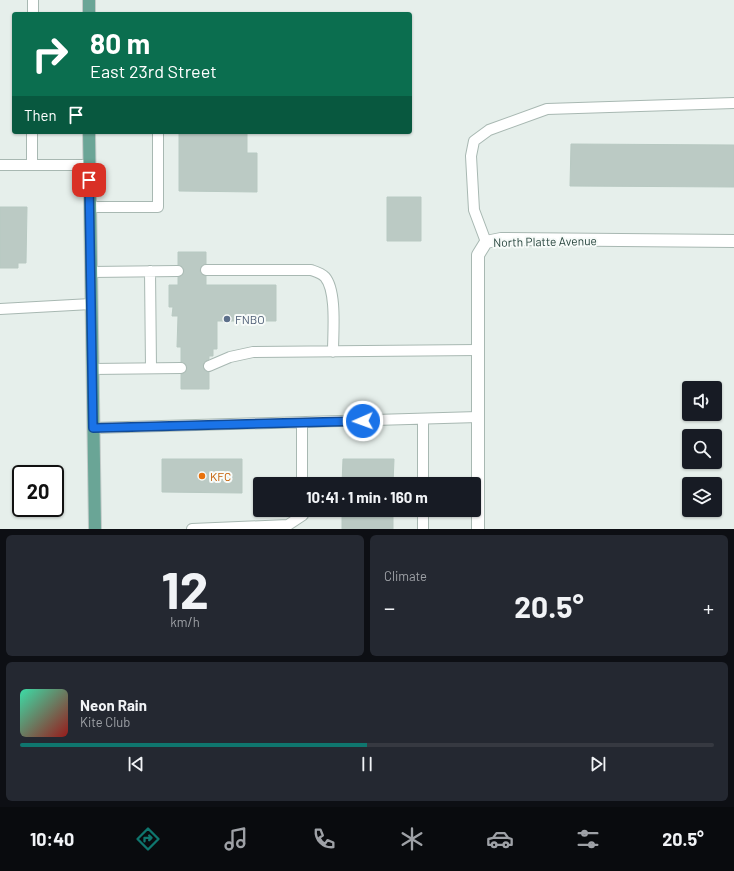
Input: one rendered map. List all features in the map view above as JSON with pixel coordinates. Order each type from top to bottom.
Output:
[{"type":"main road","points":[[89,0],[89,12]]},
{"type":"main road","points":[[89,134],[93,428],[96,529]]},
{"type":"street","name":"North Platte Avenue","points":[[478,529],[478,255],[486,242],[501,239],[734,241]]},
{"type":"lane","points":[[33,0],[33,12]]},
{"type":"lane","points":[[486,242],[474,210],[471,156],[474,141],[489,130],[547,109],[734,103]]},
{"type":"lane","points":[[32,134],[32,165]]},
{"type":"lane","points":[[90,207],[158,207],[158,134]]},
{"type":"lane","points":[[0,165],[89,165]]},
{"type":"lane","points":[[206,270],[311,270],[319,272],[325,276],[332,290],[333,352]]},
{"type":"lane","points":[[150,271],[151,368]]},
{"type":"lane","points":[[91,272],[178,271]]},
{"type":"lane","points":[[0,309],[91,304]]},
{"type":"lane","points":[[209,366],[230,357],[253,352],[478,350]]},
{"type":"lane","points":[[92,369],[181,368]]},
{"type":"lane","points":[[93,428],[478,417]]},
{"type":"lane","points":[[424,419],[424,477]]},
{"type":"lane","points":[[302,423],[302,477]]},
{"type":"lane","points":[[192,529],[288,525],[300,517]]},
{"type":"lane","points":[[424,517],[424,529]]},
{"type":"building","points":[[179,134],[247,134],[247,153],[257,153],[257,192],[179,191]]},
{"type":"building","points":[[571,144],[734,145],[734,187],[570,186]]},
{"type":"building","points":[[387,197],[421,197],[421,241],[387,241]]},
{"type":"building","points":[[0,207],[27,207],[26,263],[18,263],[18,268],[0,268]]},
{"type":"building","name":"FNBO","points":[[178,252],[206,252],[206,264],[202,265],[200,270],[201,274],[206,276],[206,285],[276,285],[276,321],[217,321],[217,349],[213,349],[213,356],[209,356],[209,359],[204,362],[203,365],[205,371],[209,372],[209,389],[181,389],[181,374],[185,373],[187,368],[184,363],[181,362],[181,347],[177,347],[178,316],[172,316],[173,307],[169,307],[169,285],[178,285],[178,277],[182,276],[184,271],[183,267],[178,265]]},
{"type":"building","name":"KFC","points":[[162,459],[242,459],[242,493],[162,492]]},
{"type":"building","points":[[343,459],[394,459],[393,477],[342,477]]},
{"type":"building","points":[[342,517],[393,517],[393,529],[342,529]]},
{"type":"place","name":"FNBO","points":[[227,319]]},
{"type":"place","name":"KFC","points":[[202,476]]},
{"type":"route","points":[[89,180],[93,428],[363,421]]}]
